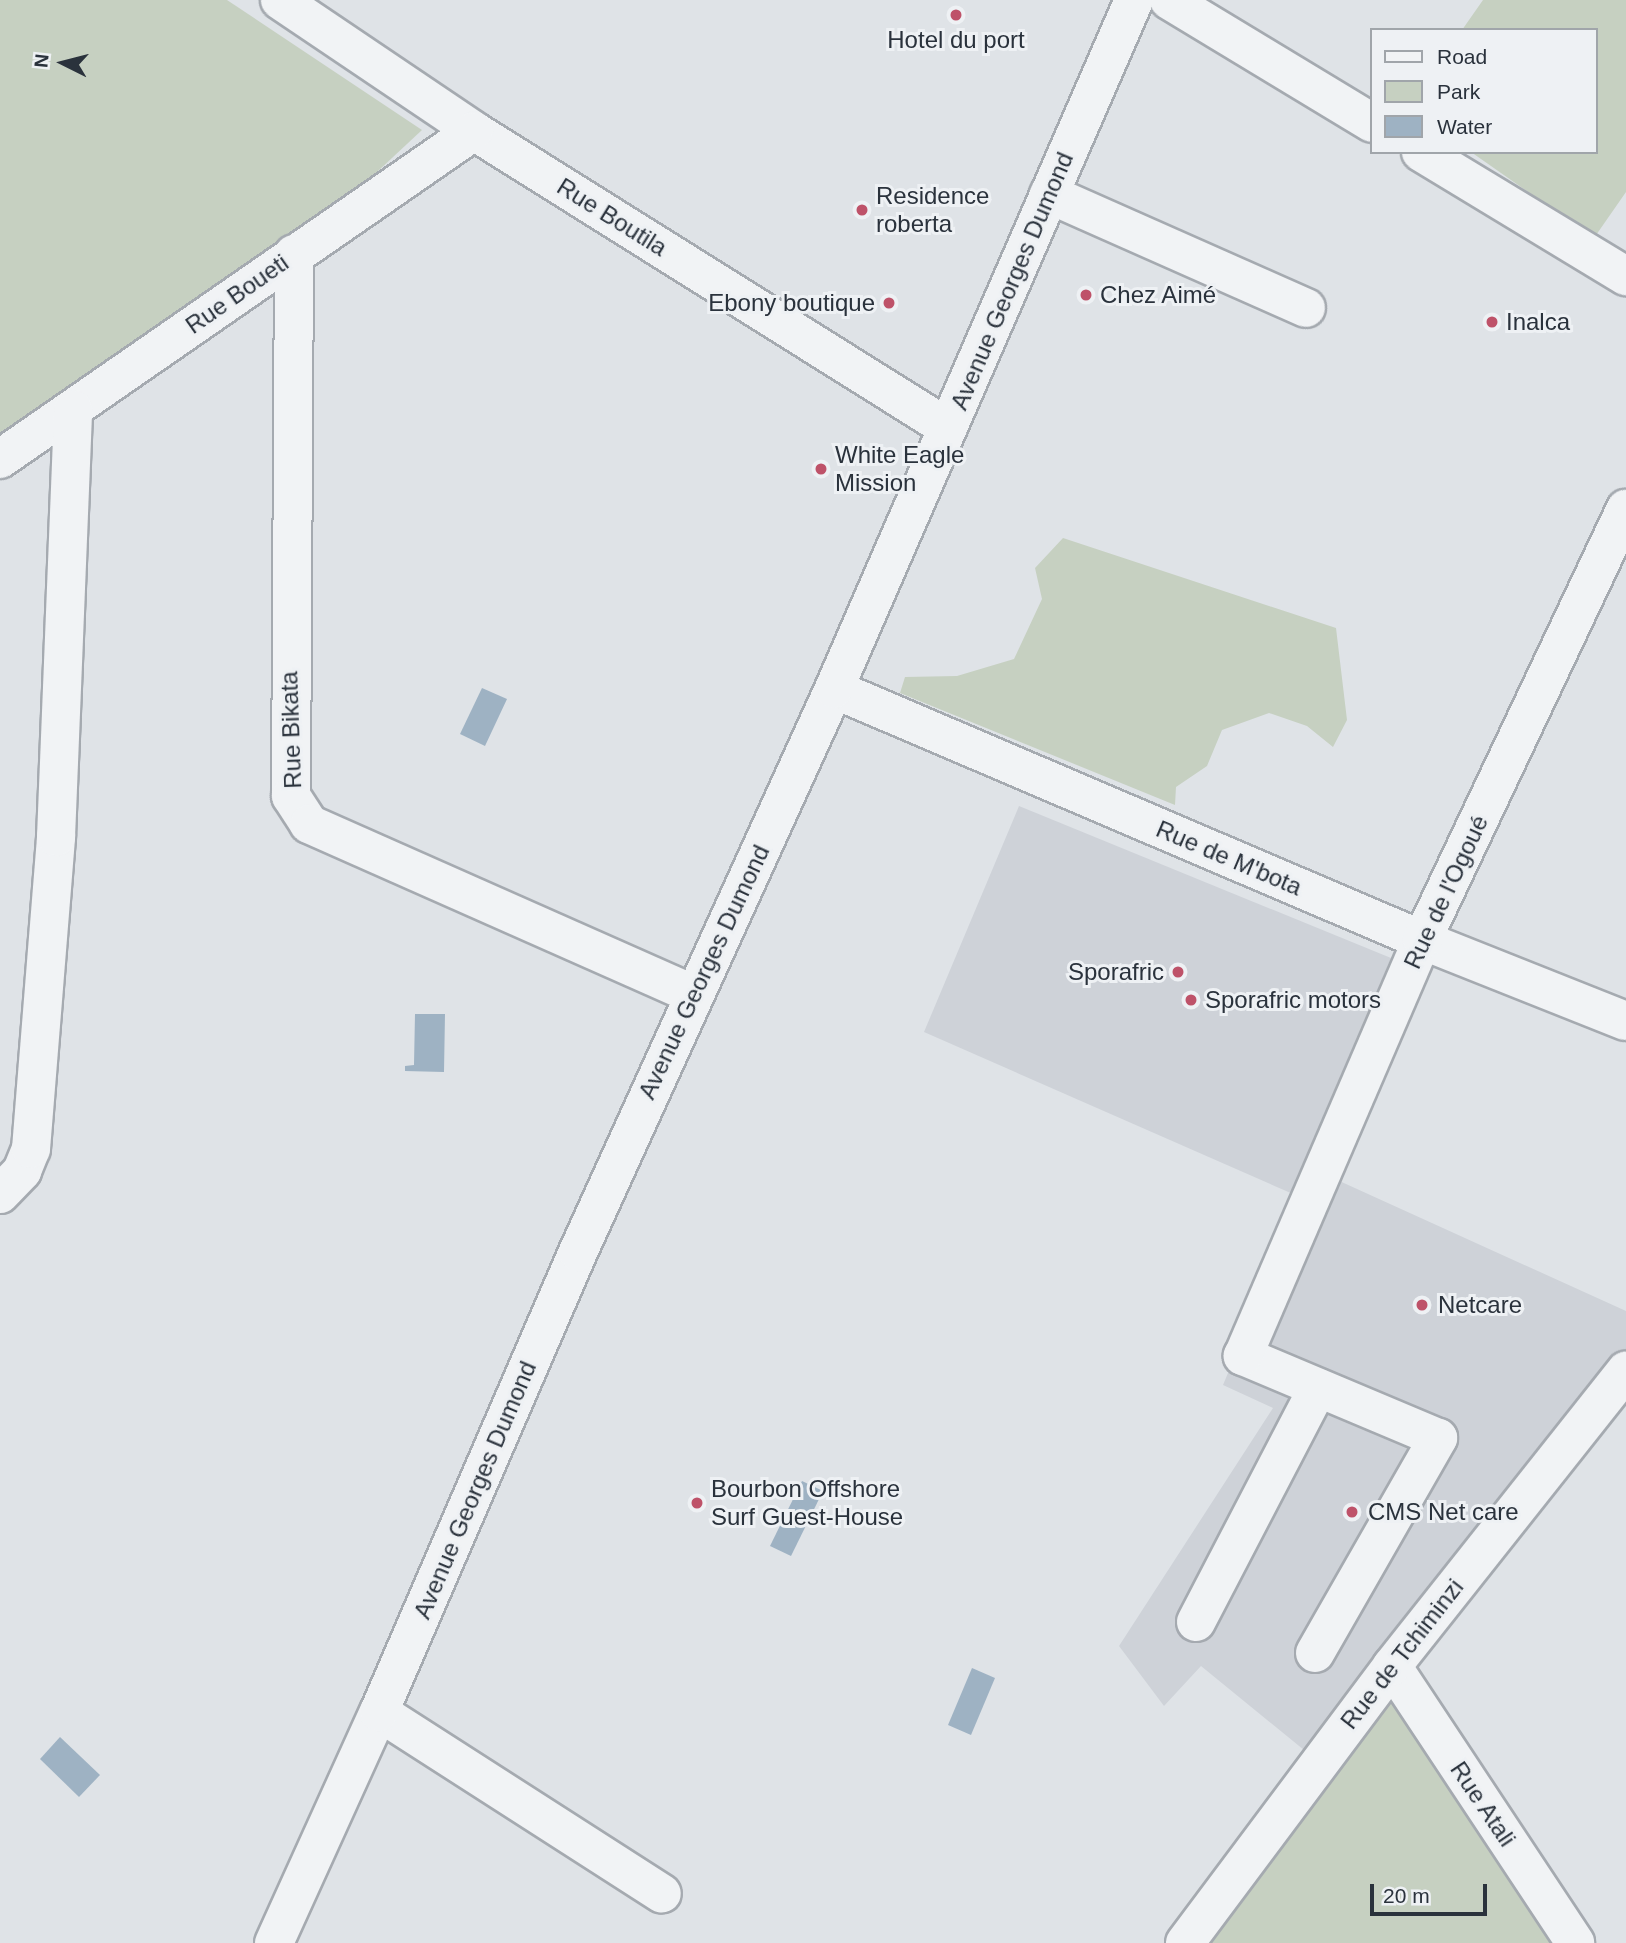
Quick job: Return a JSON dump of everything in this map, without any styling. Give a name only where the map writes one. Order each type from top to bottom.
[{"type":"street","name":"Rue Boutila","points":[[280,0],[474,131],[948,428]]},
{"type":"street","name":"Avenue Georges Dumond","points":[[274,1943],[379,1712],[693,994],[834,689],[1134,0]]},
{"type":"street","points":[[1169,0],[1370,122]]},
{"type":"street","name":"Rue Boueti","points":[[0,459],[474,131]]},
{"type":"street","points":[[1424,154],[1626,276]]},
{"type":"street","points":[[1049,194],[1306,308]]},
{"type":"street","name":"Rue Bikata","points":[[294,254],[291,796],[309,824],[693,994]]},
{"type":"street","points":[[0,1194],[22,1171],[31,1149],[56,837],[73,409]]},
{"type":"street","name":"Rue de l'Ogoué","points":[[1318,1388],[1243,1356],[1422,940],[1626,509]]},
{"type":"street","name":"Rue de M'bota","points":[[834,689],[1422,940],[1626,1021]]},
{"type":"street","name":"Rue de Tchiminzi","points":[[1185,1943],[1392,1666],[1626,1371]]},
{"type":"street","points":[[1196,1622],[1318,1388],[1438,1438],[1315,1653]]},
{"type":"street","name":"Rue Atali","points":[[1392,1666],[1575,1943]]},
{"type":"street","points":[[379,1712],[662,1894]]},
{"type":"shaded area","name":"Sporafric motors","points":[[1019,806],[1391,958],[1293,1194],[924,1032]]},
{"type":"shaded area","name":"CMS Net care","points":[[1313,1169],[1626,1311],[1626,1359],[1304,1750],[1201,1666],[1164,1706],[1119,1646],[1273,1408],[1223,1385]]},
{"type":"green space","points":[[0,0],[227,0],[422,130],[273,269],[0,444]]},
{"type":"green space","points":[[1483,0],[1626,0],[1626,192],[1594,238],[1474,154],[1598,154],[1598,28],[1463,28]]},
{"type":"green space","points":[[1063,538],[1336,628],[1347,720],[1333,747],[1307,726],[1269,713],[1222,730],[1207,766],[1176,787],[1175,805],[900,693],[905,677],[957,676],[1014,659],[1042,599],[1035,568]]},
{"type":"green space","points":[[1395,1695],[1551,1943],[1188,1943],[1269,1838]]},
{"type":"water","points":[[482,688],[507,699],[485,746],[460,734]]},
{"type":"water","points":[[415,1014],[445,1014],[444,1072],[405,1071],[405,1066],[414,1065]]},
{"type":"water","points":[[802,1481],[823,1491],[791,1556],[770,1546]]},
{"type":"water","points":[[972,1668],[995,1678],[971,1735],[948,1725]]},
{"type":"water","points":[[60,1737],[100,1775],[79,1797],[40,1759]]},
{"type":"place","name":"Hotel du port","points":[[956,15]]},
{"type":"place","name":"Residence roberta","points":[[862,210]]},
{"type":"place","name":"Chez Aimé","points":[[1086,295]]},
{"type":"place","name":"Ebony boutique","points":[[889,303]]},
{"type":"place","name":"Inalca","points":[[1492,322]]},
{"type":"place","name":"White Eagle Mission","points":[[821,469]]},
{"type":"place","name":"Sporafric","points":[[1178,972]]},
{"type":"place","name":"Sporafric motors","points":[[1191,1000]]},
{"type":"place","name":"Netcare","points":[[1422,1305]]},
{"type":"place","name":"Bourbon Offshore Surf Guest-House","points":[[697,1503]]},
{"type":"place","name":"CMS Net care","points":[[1352,1512]]}]
